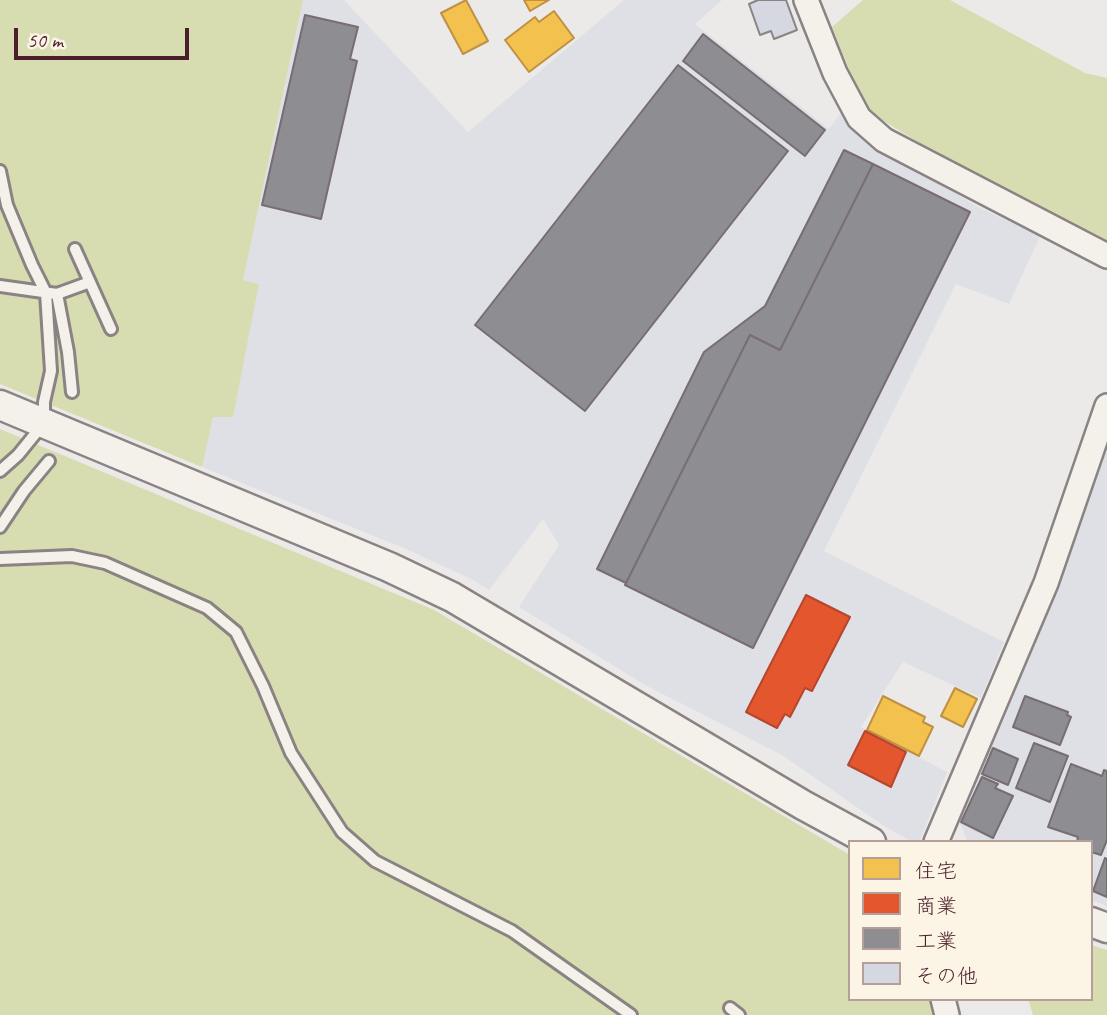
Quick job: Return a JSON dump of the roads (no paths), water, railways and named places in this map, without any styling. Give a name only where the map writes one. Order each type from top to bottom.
[{"type":"street","points":[[806,0],[835,73],[859,118],[884,140],[1107,256]]},
{"type":"street","points":[[0,405],[388,567],[452,597],[803,805],[867,840]]},
{"type":"street","points":[[937,840],[1046,583],[1105,416]]},
{"type":"lane","points":[[0,171],[7,205],[32,265],[52,294],[68,352],[72,392]]},
{"type":"lane","points":[[75,249],[111,328]]},
{"type":"lane","points":[[0,286],[52,294],[90,282]]},
{"type":"lane","points":[[0,471],[18,455],[44,423],[44,402],[51,371],[52,294]]},
{"type":"lane","points":[[0,527],[24,491],[49,461]]},
{"type":"lane","points":[[0,559],[72,556],[105,563],[207,608],[236,632],[291,752],[342,832],[375,861],[512,931],[631,1015]]}]
